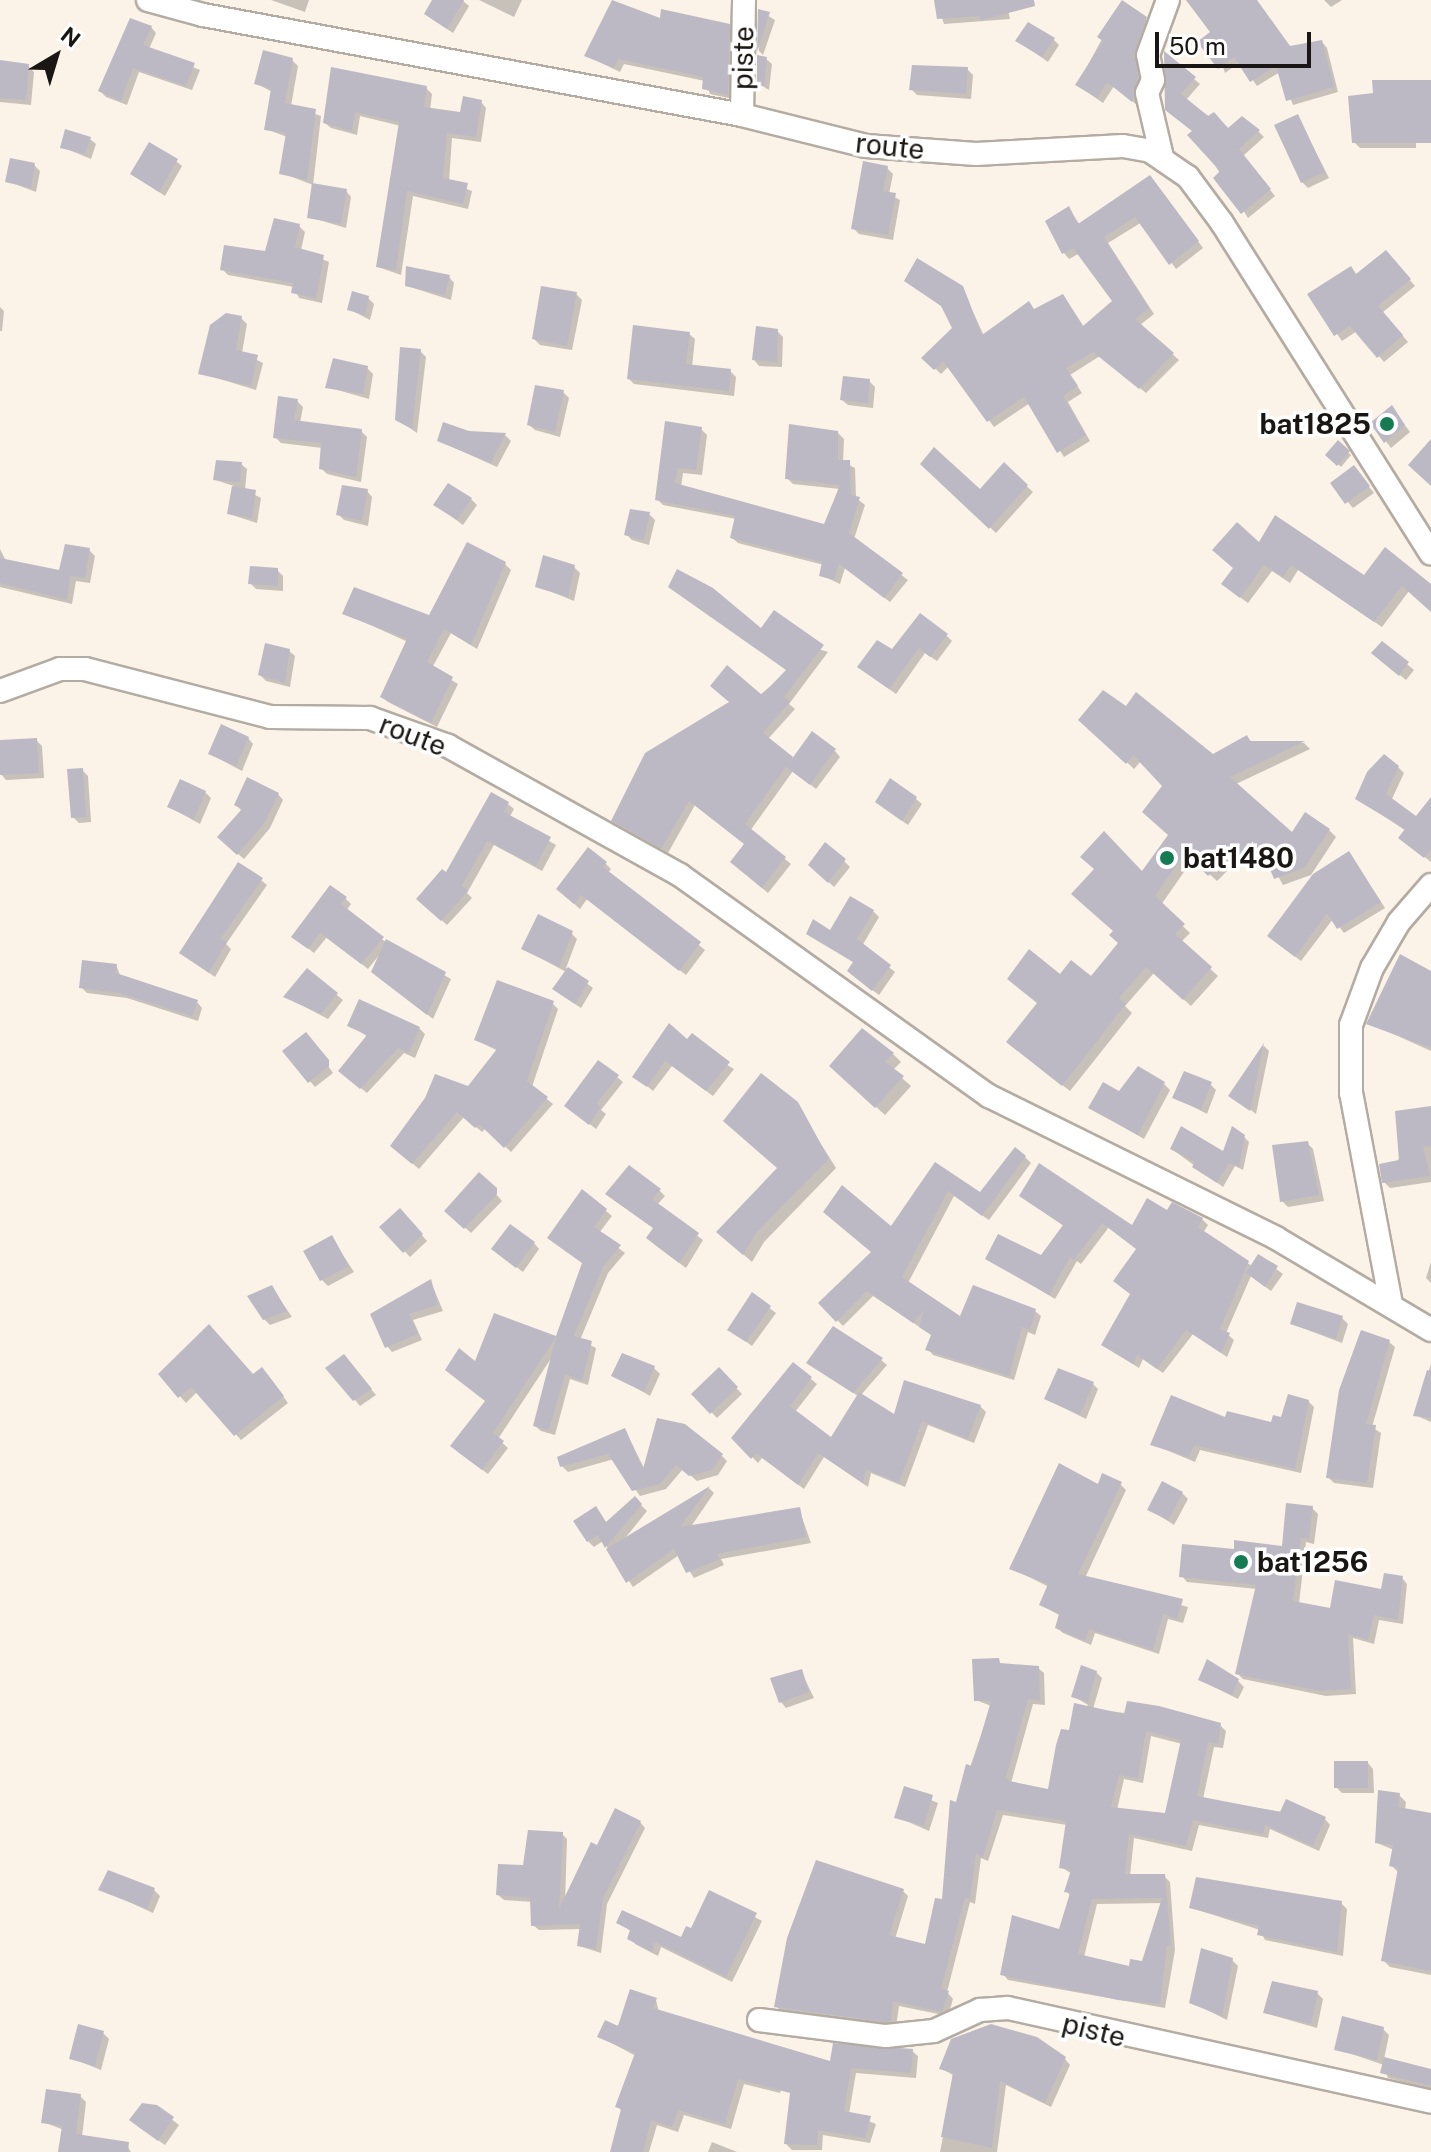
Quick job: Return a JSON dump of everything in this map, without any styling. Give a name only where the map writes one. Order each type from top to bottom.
[{"type":"street","name":"route","points":[[148,0],[218,18],[742,115],[866,146],[976,154],[1123,146],[1162,157],[1188,177],[1222,223],[1431,553]]},
{"type":"street","name":"piste","points":[[742,115],[744,0]]},
{"type":"street","points":[[1162,157],[1147,93],[1153,80],[1148,55],[1168,0]]},
{"type":"street","name":"route","points":[[0,691],[60,669],[85,669],[270,717],[370,718],[401,726],[680,875],[989,1096],[1276,1238],[1431,1330]]},
{"type":"street","points":[[1391,1304],[1351,1093],[1351,1025],[1372,968],[1399,922],[1431,885]]},
{"type":"street","name":"piste","points":[[759,2020],[886,2036],[934,2031],[980,2010],[1008,2008],[1431,2102]]},
{"type":"building","points":[[432,0],[464,0],[447,29],[424,14]]},
{"type":"building","points":[[612,0],[660,18],[661,9],[730,24],[728,95],[702,89],[703,77],[618,59],[614,68],[584,56]]},
{"type":"building","points":[[934,0],[1034,0],[1035,6],[981,20],[980,16],[937,19]]},
{"type":"building","points":[[1122,0],[1147,17],[1135,51],[1138,78],[1132,102],[1107,82],[1097,98],[1075,85],[1103,41],[1097,37]]},
{"type":"building","points":[[1186,0],[1257,0],[1290,46],[1322,40],[1334,87],[1286,101],[1276,66],[1250,82],[1234,57],[1218,69],[1197,42],[1210,32]]},
{"type":"building","points":[[758,9],[770,12],[757,52]]},
{"type":"building","points":[[130,18],[152,26],[143,45],[195,63],[186,86],[133,68],[121,101],[98,91]]},
{"type":"building","points":[[1028,22],[1055,38],[1042,57],[1015,41]]},
{"type":"building","points":[[263,50],[293,58],[285,103],[316,109],[307,180],[279,174],[286,133],[264,130],[271,89],[254,84]]},
{"type":"building","points":[[1164,51],[1196,77],[1181,94],[1208,116],[1214,112],[1228,128],[1242,116],[1260,130],[1239,149],[1271,189],[1241,214],[1213,178],[1220,171],[1187,135],[1192,131],[1165,110]]},
{"type":"building","points":[[757,55],[767,57],[764,86],[757,85]]},
{"type":"building","points":[[0,60],[29,64],[26,100],[0,98]]},
{"type":"building","points":[[912,65],[968,67],[966,94],[909,90]]},
{"type":"building","points":[[331,67],[427,86],[424,107],[460,112],[463,96],[482,100],[476,137],[447,133],[443,178],[468,183],[463,204],[407,191],[396,270],[376,267],[399,122],[355,112],[352,131],[323,123]]},
{"type":"building","points":[[1372,80],[1431,80],[1431,143],[1352,143],[1348,96],[1373,93]]},
{"type":"building","points":[[1298,114],[1325,172],[1301,183],[1274,125]]},
{"type":"building","points":[[65,129],[91,137],[85,154],[60,148]]},
{"type":"building","points":[[149,142],[178,159],[159,192],[130,174]]},
{"type":"building","points":[[10,158],[35,163],[31,188],[5,182]]},
{"type":"building","points":[[863,161],[888,166],[883,191],[896,193],[888,235],[851,229]]},
{"type":"building","points":[[1150,175],[1199,241],[1169,265],[1135,217],[1104,237],[1149,308],[1135,319],[1174,353],[1139,389],[1093,352],[1066,368],[1078,386],[1063,396],[1086,435],[1057,453],[1024,397],[987,422],[943,361],[934,370],[921,358],[952,328],[941,306],[904,281],[917,258],[963,286],[982,335],[1029,301],[1034,309],[1063,294],[1083,326],[1112,301],[1073,248],[1062,254],[1045,221],[1069,206],[1078,224]]},
{"type":"building","points":[[312,183],[347,189],[341,224],[307,218]]},
{"type":"building","points":[[274,218],[300,224],[295,247],[324,255],[316,298],[291,293],[293,283],[220,270],[224,245],[265,251]]},
{"type":"building","points":[[1386,250],[1411,279],[1378,306],[1403,335],[1377,358],[1350,326],[1334,336],[1307,294],[1351,266],[1356,274]]},
{"type":"building","points":[[406,266],[450,275],[445,295],[405,286]]},
{"type":"building","points":[[541,286],[577,292],[567,346],[532,339]]},
{"type":"building","points":[[352,291],[369,296],[365,315],[347,310]]},
{"type":"building","points":[[226,313],[242,316],[236,350],[258,355],[251,386],[198,374],[210,325]]},
{"type":"building","points":[[633,325],[690,332],[686,364],[731,369],[729,391],[627,379]]},
{"type":"building","points":[[756,326],[778,329],[777,362],[752,360]]},
{"type":"building","points":[[400,347],[421,349],[412,429],[395,420]]},
{"type":"building","points":[[333,358],[368,366],[363,394],[325,388]]},
{"type":"building","points":[[843,376],[870,379],[868,403],[840,400]]},
{"type":"building","points":[[535,385],[564,390],[555,432],[527,425]]},
{"type":"building","points":[[278,396],[298,399],[294,420],[362,429],[356,477],[319,469],[321,443],[273,438]]},
{"type":"building","name":"bat1825","points":[[1392,405],[1405,425],[1384,443],[1370,423]]},
{"type":"building","points":[[665,421],[702,427],[696,470],[678,468],[675,483],[824,524],[840,485],[785,479],[789,424],[838,431],[838,460],[850,460],[851,495],[860,497],[849,533],[903,573],[884,598],[839,564],[834,580],[819,576],[822,562],[730,538],[735,516],[655,500]]},
{"type":"building","points":[[443,422],[469,431],[506,433],[491,463],[437,441]]},
{"type":"building","points":[[1431,439],[1431,486],[1408,465]]},
{"type":"building","points":[[1338,440],[1350,451],[1337,466],[1325,455]]},
{"type":"building","points":[[934,447],[980,489],[1004,462],[1028,485],[989,529],[920,464]]},
{"type":"building","points":[[216,460],[242,462],[240,482],[213,480]]},
{"type":"building","points":[[1354,465],[1370,486],[1345,504],[1330,483]]},
{"type":"building","points":[[448,483],[472,498],[457,520],[433,505]]},
{"type":"building","points":[[342,485],[368,489],[362,521],[336,515]]},
{"type":"building","points":[[232,486],[256,490],[252,518],[227,514]]},
{"type":"building","points":[[630,509],[650,512],[644,540],[624,535]]},
{"type":"building","points":[[1275,515],[1364,575],[1385,547],[1431,584],[1431,612],[1402,586],[1374,622],[1291,565],[1283,577],[1264,565],[1240,598],[1221,584],[1233,568],[1212,550],[1237,522],[1259,542]]},
{"type":"building","points":[[467,542],[506,562],[471,645],[444,629],[427,662],[453,677],[431,723],[380,697],[407,639],[342,614],[354,587],[429,615]]},
{"type":"building","points":[[65,544],[90,548],[85,578],[70,576],[67,600],[0,583],[0,558],[59,570]]},
{"type":"building","points":[[543,555],[575,565],[568,597],[535,587]]},
{"type":"building","points":[[250,566],[278,568],[278,586],[248,584]]},
{"type":"building","points":[[677,569],[713,588],[761,628],[774,610],[824,645],[784,697],[790,702],[763,733],[793,757],[745,824],[786,857],[762,888],[730,862],[744,844],[689,801],[661,849],[611,821],[645,753],[729,702],[710,686],[727,665],[762,695],[786,670],[668,587]]},
{"type":"building","points":[[920,613],[948,634],[930,657],[919,648],[889,689],[857,667],[877,640],[892,649]]},
{"type":"building","points":[[1382,641],[1409,662],[1399,676],[1371,653]]},
{"type":"building","points":[[265,643],[290,649],[285,683],[258,675]]},
{"type":"building","points":[[1103,690],[1126,706],[1136,692],[1213,754],[1247,735],[1250,741],[1305,741],[1230,777],[1292,832],[1305,812],[1330,829],[1304,868],[1274,879],[1263,852],[1252,863],[1236,848],[1208,876],[1185,853],[1155,896],[1185,924],[1175,934],[1212,967],[1183,1000],[1146,967],[1119,998],[1126,1004],[1062,1086],[1006,1042],[1037,1003],[1007,979],[1029,949],[1060,974],[1071,960],[1091,976],[1118,943],[1109,935],[1113,931],[1071,894],[1094,869],[1080,857],[1104,831],[1142,871],[1168,835],[1142,812],[1162,786],[1133,755],[1126,764],[1078,720]]},
{"type":"building","points":[[221,724],[249,737],[236,766],[208,754]]},
{"type":"building","points":[[812,731],[836,749],[810,785],[786,767]]},
{"type":"building","points":[[37,738],[39,773],[0,775],[0,740]]},
{"type":"building","points":[[1384,754],[1399,766],[1386,794],[1416,816],[1431,797],[1431,849],[1424,858],[1398,838],[1405,829],[1355,799],[1367,772]]},
{"type":"building","points":[[83,768],[86,817],[71,818],[67,769]]},
{"type":"building","points":[[247,777],[279,793],[265,822],[237,855],[217,837],[242,809],[234,805]]},
{"type":"building","points":[[890,778],[917,797],[902,821],[875,802]]},
{"type":"building","points":[[180,779],[206,791],[194,819],[167,807]]},
{"type":"building","points":[[491,792],[509,802],[504,812],[551,837],[536,866],[487,841],[462,886],[468,891],[441,921],[416,899],[442,869],[446,872]]},
{"type":"building","points":[[825,842],[846,859],[828,883],[808,865]]},
{"type":"building","points":[[588,847],[607,862],[603,867],[701,942],[679,971],[581,895],[574,904],[556,889]]},
{"type":"building","points":[[1349,851],[1381,902],[1337,929],[1327,913],[1295,957],[1267,936],[1313,874]]},
{"type":"building","points":[[238,862],[263,878],[221,938],[227,942],[209,973],[179,953]]},
{"type":"building","points":[[330,885],[347,897],[341,904],[384,937],[361,964],[320,933],[308,949],[291,937]]},
{"type":"building","points":[[850,896],[874,910],[857,939],[891,965],[872,991],[847,971],[853,962],[806,934],[813,919],[830,930]]},
{"type":"building","points":[[538,914],[573,931],[559,967],[521,949]]},
{"type":"building","points":[[386,939],[446,972],[427,1015],[371,972]]},
{"type":"building","points":[[1400,954],[1431,971],[1431,1048],[1366,1024]]},
{"type":"building","points":[[82,960],[117,964],[116,973],[198,1000],[192,1016],[119,993],[79,988]]},
{"type":"building","points":[[568,967],[589,981],[575,1004],[552,989]]},
{"type":"building","points":[[307,968],[338,993],[321,1014],[283,997]]},
{"type":"building","points":[[497,980],[554,1001],[527,1081],[548,1097],[504,1148],[479,1124],[475,1128],[457,1112],[412,1164],[390,1146],[425,1098],[435,1074],[468,1086],[497,1049],[474,1040]]},
{"type":"building","points":[[359,999],[420,1027],[409,1053],[398,1048],[360,1089],[338,1071],[367,1035],[347,1026]]},
{"type":"building","points":[[669,1023],[687,1039],[692,1033],[730,1062],[706,1091],[665,1061],[647,1087],[632,1077]]},
{"type":"building","points":[[862,1028],[894,1053],[885,1062],[904,1076],[875,1108],[829,1066]]},
{"type":"building","points":[[306,1032],[329,1060],[329,1066],[308,1083],[282,1051]]},
{"type":"building","points":[[1264,1043],[1250,1111],[1228,1096]]},
{"type":"building","points":[[598,1060],[619,1075],[597,1103],[601,1107],[589,1125],[564,1106]]},
{"type":"building","points":[[1138,1066],[1165,1082],[1138,1135],[1088,1108],[1103,1082],[1119,1091]]},
{"type":"building","points":[[1184,1071],[1212,1082],[1201,1110],[1172,1098]]},
{"type":"building","points":[[761,1073],[798,1102],[829,1159],[756,1233],[743,1255],[716,1232],[777,1168],[723,1121]]},
{"type":"building","points":[[1431,1106],[1431,1146],[1423,1147],[1430,1176],[1382,1183],[1379,1164],[1399,1160],[1395,1111]]},
{"type":"building","points":[[1181,1126],[1223,1151],[1232,1126],[1245,1135],[1239,1167],[1229,1163],[1217,1183],[1192,1167],[1195,1162],[1170,1149]]},
{"type":"building","points":[[1308,1141],[1319,1195],[1280,1202],[1272,1145]]},
{"type":"building","points":[[1015,1147],[1026,1156],[982,1216],[948,1191],[902,1277],[960,1316],[973,1285],[1036,1309],[1030,1330],[1022,1327],[1009,1376],[925,1350],[931,1335],[919,1327],[924,1310],[913,1323],[867,1291],[836,1322],[818,1303],[871,1252],[823,1212],[842,1185],[891,1226],[935,1162],[980,1192]]},
{"type":"building","points":[[1039,1163],[1132,1225],[1147,1198],[1167,1210],[1172,1202],[1203,1218],[1198,1227],[1249,1261],[1220,1329],[1230,1333],[1221,1353],[1186,1330],[1157,1369],[1137,1355],[1133,1364],[1101,1345],[1130,1294],[1113,1281],[1136,1249],[1102,1223],[1074,1260],[1070,1257],[1049,1295],[985,1259],[998,1234],[1041,1255],[1063,1225],[1019,1196]]},
{"type":"building","points":[[629,1165],[661,1189],[652,1199],[699,1233],[679,1263],[646,1238],[653,1228],[605,1194]]},
{"type":"building","points":[[479,1172],[497,1188],[497,1194],[464,1229],[444,1211]]},
{"type":"building","points":[[582,1189],[607,1209],[594,1227],[621,1245],[603,1267],[574,1336],[592,1341],[582,1381],[565,1374],[549,1430],[533,1426],[556,1337],[493,1433],[504,1441],[482,1470],[450,1446],[485,1401],[445,1370],[459,1348],[475,1361],[494,1313],[556,1336],[582,1263],[547,1238]]},
{"type":"building","points":[[400,1208],[423,1234],[403,1253],[379,1227]]},
{"type":"building","points":[[510,1224],[535,1242],[516,1268],[491,1249]]},
{"type":"building","points":[[332,1235],[349,1266],[320,1281],[303,1251]]},
{"type":"building","points":[[1258,1254],[1278,1266],[1265,1287],[1246,1273]]},
{"type":"building","points":[[431,1279],[438,1305],[409,1314],[418,1334],[385,1348],[370,1314]]},
{"type":"building","points":[[272,1285],[287,1311],[263,1320],[247,1296]]},
{"type":"building","points":[[752,1292],[771,1306],[746,1342],[727,1330]]},
{"type":"building","points":[[1297,1302],[1343,1316],[1336,1339],[1290,1324]]},
{"type":"building","points":[[209,1324],[253,1374],[262,1367],[284,1396],[234,1436],[191,1387],[178,1398],[158,1374]]},
{"type":"building","points":[[833,1326],[883,1358],[853,1393],[806,1363]]},
{"type":"building","points":[[1361,1330],[1390,1340],[1366,1424],[1376,1425],[1367,1483],[1326,1478],[1339,1390]]},
{"type":"building","points":[[622,1353],[655,1366],[644,1392],[611,1376]]},
{"type":"building","points":[[344,1354],[372,1389],[353,1401],[325,1368]]},
{"type":"building","points":[[793,1362],[812,1377],[790,1406],[831,1437],[859,1392],[894,1414],[904,1380],[981,1405],[968,1439],[922,1421],[899,1483],[866,1469],[863,1483],[818,1453],[798,1485],[756,1453],[751,1459],[731,1438]]},
{"type":"building","points":[[719,1367],[738,1387],[710,1414],[691,1394]]},
{"type":"building","points":[[1058,1368],[1094,1382],[1080,1415],[1044,1399]]},
{"type":"building","points":[[1427,1370],[1431,1371],[1431,1418],[1413,1416]]},
{"type":"building","points":[[1288,1394],[1309,1400],[1295,1469],[1194,1445],[1189,1457],[1150,1445],[1171,1395],[1225,1417],[1227,1411],[1271,1422],[1273,1415],[1281,1417]]},
{"type":"building","points":[[657,1418],[685,1424],[723,1454],[712,1470],[689,1476],[676,1465],[660,1484],[632,1491],[608,1454],[560,1467],[557,1457],[625,1428],[643,1469]]},
{"type":"building","points":[[1059,1463],[1098,1484],[1102,1473],[1122,1482],[1078,1574],[1183,1599],[1177,1619],[1163,1614],[1153,1650],[1089,1629],[1085,1641],[1055,1628],[1059,1614],[1039,1605],[1048,1584],[1009,1569]]},
{"type":"building","points":[[1162,1481],[1183,1492],[1168,1520],[1147,1510]]},
{"type":"building","points":[[710,1486],[680,1527],[800,1507],[806,1537],[717,1554],[720,1559],[686,1573],[674,1549],[626,1583],[606,1549]]},
{"type":"building","points":[[635,1496],[642,1504],[605,1548],[598,1535],[587,1542],[573,1521],[596,1506],[606,1522]]},
{"type":"building","points":[[1286,1503],[1313,1506],[1309,1539],[1301,1538],[1293,1601],[1330,1608],[1335,1580],[1381,1589],[1384,1573],[1403,1576],[1398,1620],[1374,1615],[1368,1640],[1348,1634],[1351,1689],[1320,1691],[1235,1674],[1256,1585],[1179,1577],[1182,1544],[1234,1549],[1234,1540],[1282,1546]]},
{"type":"building","points":[[999,1658],[1000,1663],[1039,1666],[1040,1700],[1028,1699],[1006,1777],[1009,1781],[1048,1789],[1056,1745],[1061,1729],[1069,1730],[1074,1703],[1124,1714],[1127,1701],[1159,1706],[1221,1723],[1218,1744],[1208,1742],[1197,1796],[1280,1812],[1286,1799],[1326,1817],[1313,1846],[1265,1825],[1263,1834],[1193,1820],[1186,1846],[1129,1834],[1125,1874],[1165,1874],[1171,1946],[1167,1945],[1160,2004],[1118,2000],[1000,1975],[1012,1915],[1059,1929],[1070,1893],[1064,1892],[1071,1870],[1059,1868],[1066,1821],[997,1810],[983,1857],[976,1854],[970,1899],[965,1898],[941,1989],[949,1991],[942,2012],[893,2001],[891,2021],[886,2022],[774,2007],[787,1938],[816,1860],[904,1889],[889,1935],[925,1944],[935,1898],[942,1899],[950,1800],[956,1802],[966,1764],[972,1766],[991,1701],[974,1701],[972,1659]],"holes":[[[1146,1731],[1181,1740],[1165,1813],[1111,1807],[1119,1775],[1138,1778]],[[1162,1898],[1142,1961],[1130,1959],[1129,1966],[1078,1954],[1092,1899]]]},
{"type":"building","points":[[1207,1659],[1239,1679],[1232,1695],[1198,1680]]},
{"type":"building","points":[[1081,1665],[1097,1671],[1088,1702],[1071,1697]]},
{"type":"building","points":[[802,1669],[809,1692],[779,1703],[770,1678]]},
{"type":"building","points":[[1334,1761],[1368,1761],[1368,1788],[1334,1788]]},
{"type":"building","points":[[904,1786],[933,1795],[924,1826],[894,1818]]},
{"type":"building","points":[[1378,1790],[1400,1793],[1398,1807],[1431,1813],[1431,1971],[1381,1961],[1398,1868],[1389,1866],[1393,1845],[1375,1843]]},
{"type":"building","points":[[615,1808],[641,1821],[603,1898],[596,1949],[577,1946],[580,1924],[531,1926],[530,1898],[496,1895],[498,1864],[523,1865],[528,1830],[563,1832],[559,1909],[591,1842],[597,1845]]},
{"type":"building","points":[[108,1870],[155,1888],[147,1909],[98,1890]]},
{"type":"building","points":[[1196,1877],[1342,1901],[1337,1952],[1257,1935],[1259,1926],[1189,1908]]},
{"type":"building","points":[[709,1890],[757,1913],[726,1977],[655,1942],[652,1952],[627,1939],[630,1930],[616,1923],[622,1910],[681,1937],[686,1926],[691,1928]]},
{"type":"building","points":[[1201,1948],[1233,1958],[1222,2016],[1189,2003]]},
{"type":"building","points":[[1272,1981],[1318,1991],[1311,2024],[1263,2013]]},
{"type":"building","points":[[630,1989],[657,1998],[653,2008],[830,2061],[833,2043],[913,2049],[911,2073],[851,2068],[844,2111],[871,2116],[865,2138],[818,2130],[817,2145],[784,2144],[790,2093],[738,2079],[725,2124],[678,2110],[672,2127],[651,2120],[643,2152],[610,2152],[621,2109],[615,2107],[635,2053],[597,2037],[605,2020],[618,2026]]},
{"type":"building","points":[[1342,2016],[1384,2027],[1377,2060],[1334,2050]]},
{"type":"building","points":[[78,2024],[104,2031],[95,2066],[69,2059]]},
{"type":"building","points":[[991,2024],[1037,2037],[1066,2057],[1045,2103],[1000,2081],[992,2148],[941,2137],[953,2073],[939,2069],[951,2039]]},
{"type":"building","points":[[1384,2057],[1431,2069],[1431,2086],[1380,2073]]},
{"type":"building","points":[[46,2089],[81,2094],[76,2134],[129,2142],[128,2152],[58,2152],[62,2126],[41,2123]]},
{"type":"building","points":[[142,2103],[157,2105],[174,2117],[158,2141],[129,2120]]},
{"type":"place","name":"bat1825","points":[[1387,424]]},
{"type":"place","name":"bat1480","points":[[1167,858]]},
{"type":"place","name":"bat1256","points":[[1241,1562]]}]
